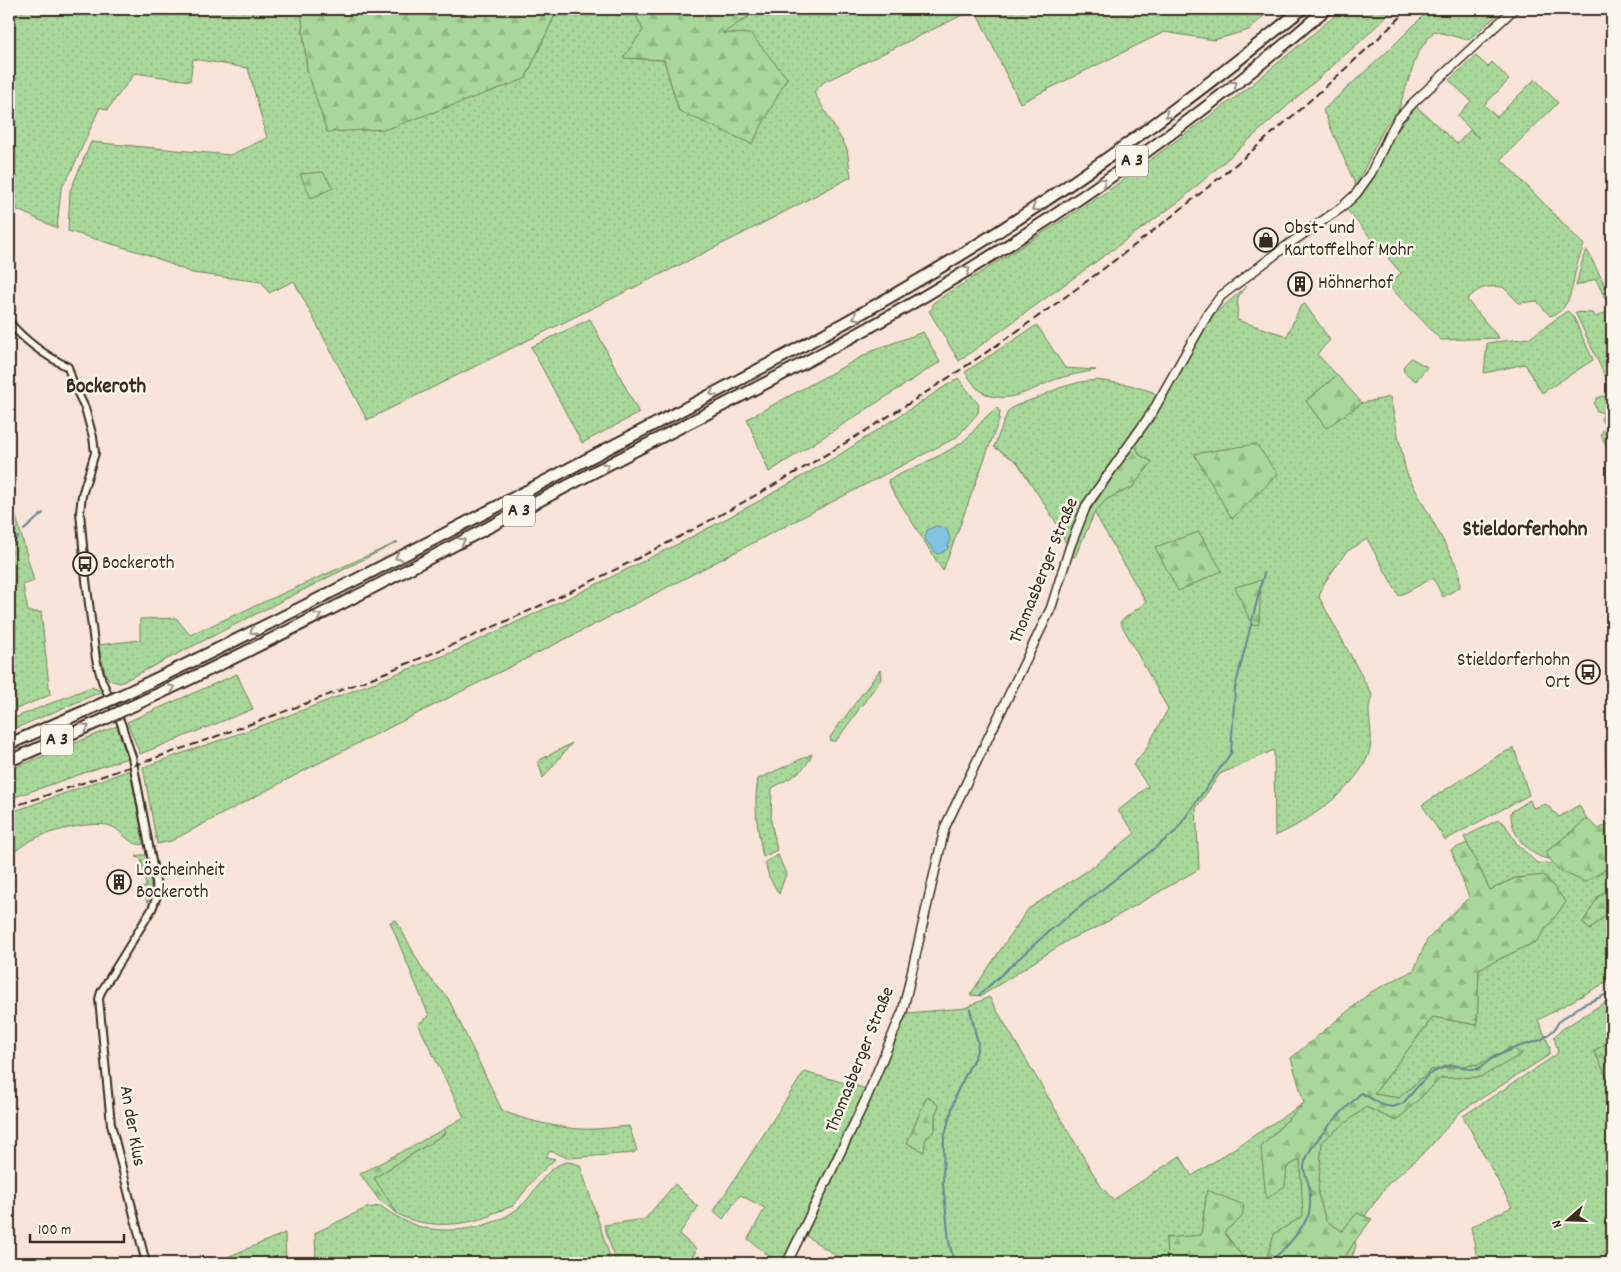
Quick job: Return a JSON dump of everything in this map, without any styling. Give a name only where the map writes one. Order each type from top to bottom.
[{"type":"highway","name":"A 3","points":[[9,744],[122,695],[242,637],[522,494],[793,351],[898,292],[988,238],[1107,159],[1174,110],[1302,9]]},
{"type":"highway","name":"A 3","points":[[9,761],[128,708],[332,609],[791,370],[906,306],[1028,231],[1116,172],[1256,68],[1326,9]]},
{"type":"main road","name":"Thomasberger Straße","points":[[787,1263],[866,1099],[904,1010],[945,827],[1050,608],[1075,532],[1086,506],[1153,411],[1209,312],[1221,296],[1289,244],[1341,208],[1356,194],[1371,173],[1398,118],[1514,9]]},
{"type":"street","name":"An der Klus","points":[[9,322],[23,337],[59,363],[68,367],[85,408],[94,437],[95,453],[82,495],[80,512],[96,659],[102,681],[121,723],[132,757],[157,896],[152,909],[101,992],[99,999],[112,1124],[146,1263]]},
{"type":"green space","points":[[9,9],[301,9],[307,70],[525,79],[556,13],[565,9],[633,9],[643,30],[624,58],[664,60],[679,111],[722,33],[760,9],[975,9],[824,82],[814,92],[847,149],[851,177],[740,235],[367,420],[294,281],[269,293],[262,282],[192,273],[146,254],[68,231],[70,191],[91,142],[230,155],[267,138],[248,68],[193,59],[190,81],[135,73],[107,110],[100,107],[71,172],[61,189],[57,228],[9,206],[9,73],[14,52],[9,51]]},
{"type":"green space","points":[[301,9],[565,9],[556,13],[525,79],[387,129],[327,132],[307,70]]},
{"type":"green space","points":[[633,9],[760,9],[723,33],[751,34],[787,78],[752,144],[679,111],[664,60],[623,58],[643,30]]},
{"type":"green space","points":[[975,9],[1271,9],[1249,30],[1214,40],[1164,32],[1020,103]]},
{"type":"green space","points":[[1343,9],[1394,9],[1363,39],[1181,200],[959,361],[929,311],[933,308],[933,303],[1105,193],[1244,91]]},
{"type":"green space","points":[[1430,9],[1504,9],[1468,40],[1434,31],[1418,52],[1398,111],[1385,126],[1356,186],[1323,110],[1391,48]]},
{"type":"green space","points":[[1476,56],[1488,67],[1492,62],[1509,80],[1484,105],[1497,117],[1535,79],[1558,103],[1501,159],[1584,245],[1577,265],[1572,290],[1566,303],[1557,313],[1550,316],[1537,301],[1519,303],[1503,287],[1487,287],[1475,292],[1467,300],[1499,338],[1441,340],[1388,285],[1401,273],[1347,210],[1374,177],[1392,138],[1416,106],[1457,144],[1470,130],[1479,138],[1457,116],[1471,101],[1449,80]]},
{"type":"green space","points":[[323,172],[333,188],[311,198],[300,174]]},
{"type":"green space","points":[[1587,250],[1612,299],[1612,391],[1575,312],[1592,313],[1596,317],[1607,312],[1608,305],[1596,279],[1576,286]]},
{"type":"green space","points":[[1247,286],[1238,297],[1237,320],[1287,336],[1300,307],[1305,304],[1330,340],[1317,354],[1337,375],[1306,401],[1326,427],[1362,403],[1390,397],[1406,472],[1459,570],[1460,587],[1443,597],[1433,578],[1399,596],[1367,539],[1346,552],[1323,585],[1319,597],[1372,695],[1369,710],[1371,744],[1365,762],[1357,776],[1332,801],[1317,812],[1275,836],[1274,750],[1220,774],[1196,808],[1199,869],[1096,928],[1070,939],[981,996],[970,995],[1028,909],[1090,869],[1135,833],[1118,811],[1148,786],[1133,765],[1146,749],[1168,709],[1120,622],[1146,602],[1094,512],[1107,499],[1133,487],[1151,461],[1140,455],[1135,445],[1212,316]]},
{"type":"green space","points":[[1567,311],[1573,316],[1593,360],[1542,393],[1525,364],[1484,373],[1487,343],[1530,338]]},
{"type":"green space","points":[[590,319],[639,413],[582,443],[531,347]]},
{"type":"green space","points":[[1037,325],[1065,368],[1096,370],[1059,378],[1016,396],[996,397],[986,394],[977,388],[965,372]]},
{"type":"green space","points":[[923,332],[940,362],[769,472],[747,419],[874,350]]},
{"type":"green space","points":[[1411,358],[1427,367],[1416,381],[1404,372],[1403,367]]},
{"type":"green space","points":[[1337,375],[1362,403],[1326,428],[1306,401]]},
{"type":"green space","points":[[958,378],[979,405],[978,413],[957,437],[641,601],[313,766],[171,841],[157,844],[143,767],[269,723],[453,652],[585,590],[761,500],[839,455]]},
{"type":"green space","points":[[1097,380],[1130,385],[1153,392],[1157,398],[1078,513],[1066,543],[1054,519],[1017,462],[994,447],[1008,411],[1015,406],[1059,388],[1080,382]]},
{"type":"green space","points":[[1607,397],[1611,403],[1607,411],[1612,414],[1612,457],[1601,435],[1603,430],[1609,425],[1603,423],[1601,419],[1604,413],[1597,411],[1594,404],[1597,398]]},
{"type":"green space","points":[[997,408],[1000,412],[999,420],[943,571],[892,490],[888,480],[961,443]]},
{"type":"green space","points":[[1256,444],[1278,474],[1232,519],[1194,454]]},
{"type":"green space","points":[[1135,445],[1140,455],[1152,462],[1133,487],[1107,499],[1095,512],[1075,557],[1070,556],[1084,519]]},
{"type":"green space","points":[[9,491],[34,581],[23,585],[28,612],[41,612],[50,695],[9,712]]},
{"type":"green space","points":[[1199,532],[1222,571],[1178,591],[1155,547]]},
{"type":"green space","points":[[398,542],[120,683],[109,680],[105,673],[98,645],[140,640],[140,619],[176,618],[190,635]]},
{"type":"green space","points":[[1261,580],[1259,624],[1252,625],[1235,587]]},
{"type":"green space","points":[[880,670],[881,679],[836,741],[831,741],[830,737]]},
{"type":"green space","points":[[237,674],[253,709],[140,754],[127,722]]},
{"type":"green space","points":[[91,687],[103,691],[9,731],[9,720]]},
{"type":"green space","points":[[117,726],[127,758],[9,799],[9,770]]},
{"type":"green space","points":[[1612,728],[1612,782],[1606,783],[1605,745]]},
{"type":"green space","points":[[572,743],[543,778],[538,761]]},
{"type":"green space","points":[[1514,748],[1529,795],[1445,840],[1422,805],[1499,755]]},
{"type":"green space","points":[[812,754],[801,770],[772,788],[771,821],[777,850],[763,857],[756,809],[758,779]]},
{"type":"green space","points":[[130,770],[144,844],[131,842],[113,827],[96,824],[41,836],[27,842],[9,856],[9,813]]},
{"type":"green space","points":[[1530,800],[1533,808],[1546,804],[1559,817],[1579,805],[1587,819],[1546,852],[1550,859],[1535,854],[1528,849],[1513,827],[1511,812]]},
{"type":"green space","points":[[1587,819],[1599,829],[1612,821],[1612,857],[1605,870],[1585,882],[1558,870],[1545,853]]},
{"type":"green space","points":[[1498,820],[1504,823],[1517,844],[1537,863],[1554,864],[1558,870],[1605,870],[1612,857],[1612,888],[1598,897],[1587,926],[1590,930],[1612,909],[1612,979],[1538,1020],[1550,1047],[1549,1055],[1460,1112],[1428,1149],[1388,1184],[1365,1216],[1357,1213],[1342,1231],[1326,1221],[1318,1194],[1321,1141],[1366,1107],[1396,1121],[1441,1078],[1481,1077],[1511,1047],[1480,1064],[1431,1070],[1399,1098],[1374,1094],[1433,1017],[1477,1025],[1479,969],[1537,941],[1515,878],[1490,890],[1464,837]]},
{"type":"green space","points":[[1467,843],[1490,890],[1515,878],[1544,875],[1566,902],[1537,941],[1479,969],[1477,1025],[1433,1017],[1374,1094],[1399,1098],[1431,1070],[1480,1064],[1511,1047],[1522,1054],[1481,1077],[1441,1078],[1396,1121],[1366,1107],[1322,1141],[1318,1194],[1326,1221],[1342,1231],[1357,1213],[1372,1219],[1341,1263],[1167,1263],[1166,1238],[1201,1235],[1207,1190],[1244,1205],[1242,1217],[1224,1232],[1244,1259],[1267,1258],[1274,1234],[1303,1216],[1300,1159],[1287,1167],[1285,1186],[1266,1199],[1261,1147],[1304,1103],[1291,1058],[1371,992],[1414,970],[1427,940],[1469,897],[1451,850]]},
{"type":"green space","points":[[147,855],[151,878],[149,901],[147,902],[142,887],[145,888],[146,885],[141,859],[136,857]]},
{"type":"green space","points":[[778,855],[786,874],[779,894],[769,877],[765,862]]},
{"type":"green space","points":[[1612,888],[1612,909],[1589,930],[1583,922],[1598,897]]},
{"type":"green space","points":[[396,920],[423,970],[448,998],[502,1110],[530,1120],[574,1129],[629,1126],[637,1150],[634,1153],[569,1158],[550,1151],[546,1157],[555,1159],[535,1178],[513,1206],[480,1219],[456,1224],[431,1224],[408,1219],[398,1214],[374,1178],[446,1133],[444,1129],[464,1117],[418,1024],[429,1016],[390,922]]},
{"type":"green space","points":[[989,997],[1100,1185],[1113,1200],[1180,1156],[1192,1176],[1304,1103],[1261,1147],[1287,1167],[1300,1159],[1304,1216],[1274,1234],[1267,1258],[1244,1259],[1223,1232],[1242,1217],[1207,1190],[1201,1236],[1166,1238],[1167,1263],[847,1263],[805,1235],[873,1094],[907,1013],[965,1008]],"holes":[[[927,1096],[939,1106],[935,1115],[935,1130],[926,1138]]]},
{"type":"green space","points":[[1612,1000],[1612,1040],[1594,1051],[1612,1087],[1612,1263],[1478,1263],[1471,1227],[1512,1207],[1463,1116],[1556,1055],[1558,1052],[1554,1037],[1561,1030],[1607,1001]]},
{"type":"green space","points":[[1612,1040],[1612,1087],[1594,1051]]},
{"type":"green space","points":[[804,1072],[868,1089],[784,1262],[778,1263],[748,1239],[765,1208],[740,1195],[723,1219],[714,1211]]},
{"type":"green space","points":[[927,1096],[939,1106],[935,1115],[935,1130],[926,1138],[924,1152],[907,1143]]},
{"type":"green space","points":[[444,1129],[446,1133],[374,1178],[397,1213],[379,1200],[360,1174]]},
{"type":"green space","points":[[567,1162],[580,1165],[612,1263],[316,1263],[315,1233],[366,1208],[381,1206],[402,1219],[425,1228],[450,1230],[476,1227],[500,1219],[521,1206],[547,1174],[559,1165]]},
{"type":"green space","points":[[675,1184],[698,1207],[679,1234],[696,1249],[691,1263],[616,1263],[604,1225],[645,1219]]},
{"type":"green space","points":[[285,1233],[286,1263],[213,1263]]},
{"type":"green space","points":[[1355,1241],[1356,1246],[1350,1263],[1341,1263]]},
{"type":"water","points":[[936,526],[946,528],[950,540],[946,550],[937,554],[925,539],[927,530]]},
{"type":"waterway","points":[[24,530],[43,513]]},
{"type":"waterway","points":[[9,547],[18,537]]},
{"type":"waterway","points":[[979,995],[1048,932],[1175,832],[1231,753],[1235,688],[1264,573]]},
{"type":"waterway","points":[[1205,1263],[1221,1258],[1264,1263],[1271,1260],[1287,1246],[1297,1234],[1309,1213],[1309,1189],[1304,1168],[1306,1159],[1327,1128],[1361,1093],[1383,1105],[1393,1107],[1403,1103],[1428,1075],[1446,1066],[1454,1065],[1478,1069],[1493,1058],[1514,1048],[1541,1040],[1554,1030],[1559,1021],[1582,1005],[1612,992]]},
{"type":"waterway","points":[[954,1263],[949,1241],[943,1184],[944,1138],[956,1094],[976,1054],[978,1044],[970,1009]]},
{"type":"railway","points":[[9,808],[284,712],[447,647],[579,587],[708,521],[835,449],[957,372],[1076,289],[1191,201],[1302,107],[1409,9]]},
{"type":"place","name":"Obst- und Kartoffelhof Mohr","points":[[1266,240]]},
{"type":"place","name":"Höhnerhof","points":[[1300,284]]},
{"type":"place","name":"Bockeroth","points":[[85,564]]},
{"type":"place","name":"Stieldorferhohn Ort","points":[[1588,672]]},
{"type":"place","name":"Löscheinheit Bockeroth","points":[[119,882]]},
{"type":"district","name":"Bockeroth","points":[[106,388]]},
{"type":"district","name":"Stieldorferhohn","points":[[1525,531]]}]
